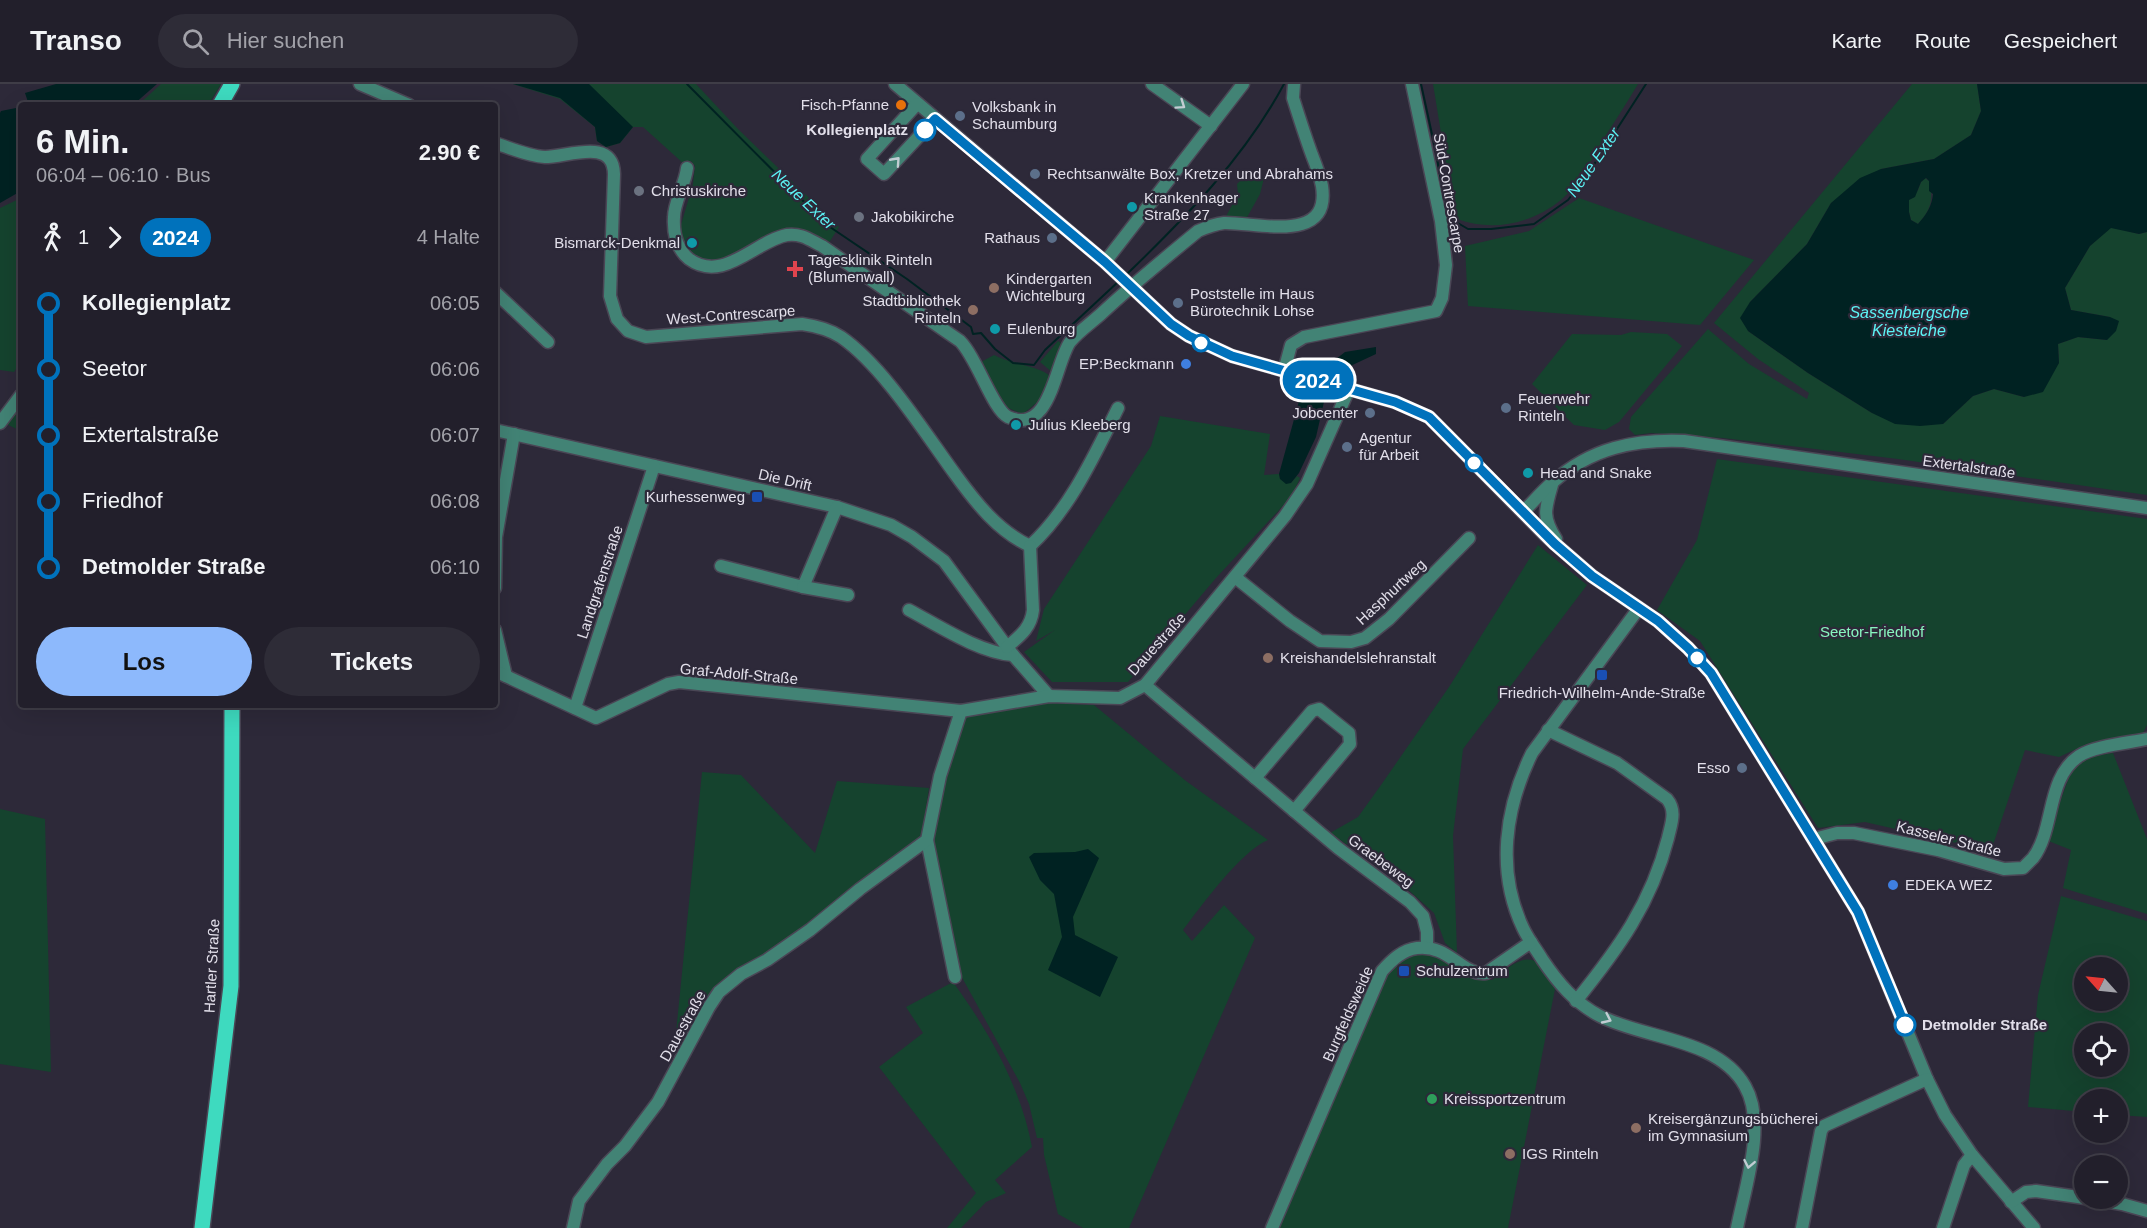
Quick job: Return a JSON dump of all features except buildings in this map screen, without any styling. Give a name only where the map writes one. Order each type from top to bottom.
[{"type":"main road","points":[[222,102],[232,84]]},
{"type":"main road","name":"Hartler Straße","points":[[202,1228],[231,986],[232,708]]},
{"type":"street","points":[[360,84],[402,102]]},
{"type":"street","points":[[895,84],[1105,262],[1171,324],[1195,339],[1232,356],[1395,402],[1429,417],[1566,553],[1592,576],[1658,621],[1688,648],[1711,673],[1858,912],[1927,1079],[1945,1114],[1972,1155],[2034,1228]]},
{"type":"street","points":[[1152,84],[1211,126]]},
{"type":"street","points":[[1105,262],[1243,84]]},
{"type":"street","points":[[687,168],[685,183],[674,215],[675,234],[682,253],[694,262],[707,267],[719,266],[740,259],[775,238],[801,235],[822,246],[960,341],[973,357],[1002,413],[1022,420],[1032,417],[1041,409],[1050,394],[1070,343],[1125,281],[1198,231],[1209,226],[1225,223],[1293,226],[1309,222],[1314,218],[1322,202],[1322,183],[1293,98],[1294,84]]},
{"type":"street","name":"Süd-Contrescarpe","points":[[1284,371],[1291,345],[1304,337],[1437,311],[1442,298],[1446,265],[1441,221],[1412,84]]},
{"type":"street","points":[[917,104],[867,159],[884,174],[935,119]]},
{"type":"street","name":"West-Contrescarpe","points":[[498,144],[545,157],[598,151],[607,156],[613,164],[610,296],[617,319],[628,331],[646,337],[802,324],[819,327],[840,337],[866,360],[893,390],[979,506],[1015,539],[1030,546]]},
{"type":"street","points":[[498,295],[548,342]]},
{"type":"street","name":"Dauestraße","points":[[961,711],[1049,696],[1120,698],[1145,685],[1285,516],[1307,484],[1345,387]]},
{"type":"street","points":[[0,423],[18,399]]},
{"type":"street","points":[[909,610],[970,643],[996,654],[1010,651],[1032,620],[1030,546],[1047,530],[1070,497],[1091,462],[1118,408]]},
{"type":"street","name":"Die Drift","points":[[498,430],[837,507],[891,525],[912,537],[944,561],[1010,651],[1049,696]]},
{"type":"street","points":[[498,526],[514,434]]},
{"type":"street","name":"Extertalstraße","points":[[1523,512],[1554,481],[1590,457],[1626,444],[1655,440],[1684,441],[2147,508]]},
{"type":"street","name":"Landgrafenstraße","points":[[575,708],[654,466]]},
{"type":"street","points":[[1554,481],[1545,514],[1548,525],[1566,553]]},
{"type":"street","points":[[803,587],[837,507]]},
{"type":"street","name":"Hasphurtweg","points":[[1234,577],[1290,621],[1320,641],[1351,642],[1365,638],[1389,619],[1469,538]]},
{"type":"street","points":[[722,566],[803,587],[848,595]]},
{"type":"street","points":[[1639,608],[1548,730],[1532,753],[1519,780],[1507,833],[1506,856],[1509,885],[1523,929],[1561,985],[1576,1001],[1599,1016],[1625,1027],[1691,1046],[1713,1055],[1731,1068],[1745,1086],[1752,1105],[1755,1126],[1737,1228]]},
{"type":"street","points":[[498,656],[500,674]]},
{"type":"street","name":"Graf-Adolf-Straße","points":[[500,674],[596,718],[668,684],[679,682],[961,711]]},
{"type":"street","name":"Graebeweg","points":[[1145,685],[1338,848],[1410,902],[1423,916],[1428,932],[1427,947]]},
{"type":"street","points":[[1255,778],[1311,711],[1319,709],[1340,725],[1349,734],[1350,744],[1294,811]]},
{"type":"street","points":[[956,977],[927,840],[940,777],[961,711]]},
{"type":"street","points":[[1548,730],[1617,763],[1667,799],[1673,813],[1663,857],[1636,919],[1617,950],[1576,1001]]},
{"type":"street","name":"Kasseler Straße","points":[[1814,839],[1837,833],[1854,833],[1938,850],[2004,869],[2023,868],[2034,857],[2061,777],[2068,766],[2079,756],[2094,750],[2147,739]]},
{"type":"street","name":"Dauestraße","points":[[573,1228],[579,1201],[607,1164],[625,1146],[658,1101],[708,1007],[719,992],[741,974],[767,960],[810,930],[860,889],[927,840]]},
{"type":"street","points":[[1427,947],[1435,948],[1478,974],[1486,973],[1531,942]]},
{"type":"street","name":"Burgfeldsweide","points":[[1272,1228],[1382,971],[1399,954],[1427,947]]},
{"type":"street","points":[[1802,1228],[1821,1131],[1824,1126],[1927,1079]]},
{"type":"street","points":[[1943,1228],[1964,1165],[1972,1155]]},
{"type":"street","points":[[2011,1202],[2026,1192],[2036,1191],[2074,1196]]},
{"type":"street","points":[[2128,1206],[2147,1211]]},
{"type":"green space","points":[[161,84],[221,84],[210,102],[141,102]]},
{"type":"green space","points":[[513,84],[696,84],[738,129],[839,227],[825,249],[801,235],[720,264],[692,261],[678,235],[693,184],[695,166],[691,161],[684,164],[643,127],[633,127],[620,143],[606,147],[597,141],[595,127],[560,99]]},
{"type":"green space","points":[[1433,84],[1638,84],[1575,186],[1561,200],[1524,220],[1484,225],[1457,219]]},
{"type":"green space","points":[[1912,84],[1977,84],[1981,111],[1971,135],[1934,159],[1881,169],[1831,203],[1807,244],[1750,302],[1748,331],[1808,373],[1872,413],[1943,424],[1973,396],[1994,389],[2024,397],[2059,363],[2058,344],[2078,337],[2107,340],[2110,317],[2071,310],[2065,288],[2090,246],[2111,227],[2139,234],[2147,232],[2147,495],[1898,459],[1723,438],[1651,433],[1635,435],[1629,429],[1631,417],[1708,329],[1749,364],[1807,399],[1809,393],[1758,359],[1714,323]]},
{"type":"green space","points":[[1251,173],[1264,178],[1260,194],[1245,221],[1224,220],[1238,194],[1237,184]]},
{"type":"green space","points":[[1925,178],[1929,181],[1931,199],[1929,209],[1918,224],[1911,220],[1909,200]]},
{"type":"green space","points":[[1579,198],[1754,260],[1700,325],[1468,306],[1465,246],[1529,231]]},
{"type":"green space","points":[[18,199],[18,366],[14,372],[0,370],[0,208]]},
{"type":"green space","points":[[1631,332],[1667,334],[1682,346],[1619,422],[1605,430],[1574,425],[1532,384],[1572,334],[1621,335]]},
{"type":"green space","points":[[1058,341],[1065,346],[1053,373],[1040,362]]},
{"type":"green space","points":[[994,355],[1050,376],[1041,399],[1023,414],[1003,406],[981,362]]},
{"type":"green space","points":[[18,407],[18,430],[4,423]]},
{"type":"green space","points":[[1160,416],[1270,434],[1264,475],[1279,474],[1280,479],[1291,483],[1297,476],[1300,478],[1292,496],[1216,578],[1128,682],[1052,682],[1024,652],[1055,630],[1036,641],[1044,609],[1151,446]]},
{"type":"green space","name":"Seetor-Friedhof","points":[[1717,459],[2147,519],[2147,725],[2143,733],[2087,744],[2059,757],[2025,750],[1991,851],[1865,822],[1818,828],[1700,641],[1657,610],[1697,540]]},
{"type":"green space","points":[[1538,545],[1587,585],[1463,749],[1453,836],[1457,953],[1445,943],[1434,913],[1360,846],[1346,844],[1330,833],[1358,817],[1449,687]]},
{"type":"green space","points":[[1046,703],[1094,705],[1186,781],[1268,840],[1257,846],[1234,867],[1183,930],[1192,941],[1224,905],[1255,938],[1129,1228],[1083,1228],[1058,1214],[1044,1155],[1043,1138],[1037,1138],[1029,1104],[1020,1083],[959,972],[932,842],[948,765],[960,724],[967,717]]},
{"type":"green space","points":[[2113,753],[2147,839],[2147,914],[2063,888],[2071,850],[2046,840],[2071,772],[2087,757]]},
{"type":"green space","points":[[702,772],[741,775],[815,853],[837,781],[929,788],[922,833],[916,841],[785,943],[740,968],[687,1042],[676,1033]]},
{"type":"green space","points":[[0,809],[45,819],[51,1072],[0,1064]]},
{"type":"green space","points":[[2061,896],[2147,921],[2147,1117],[2128,1116],[2128,1089],[2074,1089],[2074,1111],[2028,1107],[2038,995]]},
{"type":"green space","name":"Kreissportzentrum","points":[[1416,953],[1431,954],[1474,977],[1492,980],[1514,964],[1527,959],[1533,960],[1541,966],[1555,989],[1508,1228],[1277,1228],[1386,975],[1398,963]]},
{"type":"green space","points":[[953,982],[979,1020],[1002,1060],[1020,1103],[1032,1147],[995,1180],[1006,1193],[986,1202],[961,1228],[947,1228],[976,1193],[879,1067],[923,1033],[906,1007]]},
{"type":"water","points":[[56,84],[157,84],[136,102],[28,102],[25,93]]},
{"type":"water","points":[[513,84],[589,84],[633,127],[620,143],[606,147],[597,141],[595,127],[560,98]]},
{"type":"water","name":"Sassenbergsche Kiesteiche","points":[[1977,84],[2147,84],[2147,232],[2139,234],[2111,228],[2090,246],[2065,288],[2071,310],[2110,317],[2119,321],[2116,331],[2107,340],[2078,337],[2058,344],[2059,363],[2043,392],[2024,397],[1994,389],[1973,396],[1943,424],[1920,426],[1895,424],[1872,413],[1808,373],[1748,331],[1740,318],[1750,302],[1807,244],[1831,203],[1860,178],[1881,169],[1934,159],[1971,135],[1981,111]],"holes":[[[1926,178],[1929,181],[1929,191],[1933,194],[1931,202],[1926,214],[1918,224],[1911,220],[1909,200],[1915,197],[1921,182]]]},
{"type":"water","points":[[18,108],[18,193],[0,203],[0,113]]},
{"type":"water","points":[[1376,347],[1376,354],[1346,368],[1331,371],[1316,437],[1299,473],[1291,483],[1286,484],[1280,479],[1279,474],[1307,372],[1317,360],[1336,359],[1345,352]]},
{"type":"water","points":[[1088,849],[1099,858],[1073,917],[1075,935],[1118,957],[1100,997],[1048,970],[1062,937],[1054,894],[1040,880],[1029,857],[1034,853],[1075,852]]},
{"type":"waterway","name":"Neue Exter","points":[[687,84],[827,225],[907,279],[971,327],[973,334],[981,333],[995,349],[1013,363],[1034,365],[1045,350],[1119,281]]},
{"type":"waterway","name":"Neue Exter","points":[[1126,275],[1192,209],[1232,161],[1251,137],[1284,84]]},
{"type":"waterway","name":"Neue Exter","points":[[1421,84],[1437,157],[1443,202],[1451,219],[1468,229],[1534,224],[1568,200],[1586,177],[1646,84]]},
{"type":"bus line","name":"2024","points":[[925,130],[935,119],[1105,262],[1171,324],[1201,343],[1232,356],[1395,402],[1429,417],[1555,544],[1592,576],[1658,621],[1688,648],[1711,673],[1858,912],[1905,1025]]},
{"type":"place","name":"Fisch-Pfanne","points":[[901,105]]},
{"type":"place","name":"Volksbank in Schaumburg","points":[[960,116]]},
{"type":"place","name":"Kollegienplatz","points":[[925,130]]},
{"type":"place","name":"Rechtsanwälte Box, Kretzer und Abrahams","points":[[1035,174]]},
{"type":"place","name":"Christuskirche","points":[[639,191]]},
{"type":"place","name":"Krankenhager Straße 27","points":[[1132,207]]},
{"type":"place","name":"Jakobikirche","points":[[859,217]]},
{"type":"place","name":"Rathaus","points":[[1052,238]]},
{"type":"place","name":"Bismarck-Denkmal","points":[[692,243]]},
{"type":"place","name":"Tagesklinik Rinteln (Blumenwall)","points":[[795,269]]},
{"type":"place","name":"Kindergarten Wichtelburg","points":[[994,288]]},
{"type":"place","name":"Poststelle im Haus Bürotechnik Lohse","points":[[1178,303]]},
{"type":"place","name":"Stadtbibliothek Rinteln","points":[[973,310]]},
{"type":"place","name":"Eulenburg","points":[[995,329]]},
{"type":"place","name":"EP:Beckmann","points":[[1186,364]]},
{"type":"place","name":"Feuerwehr Rinteln","points":[[1506,408]]},
{"type":"place","name":"Jobcenter","points":[[1370,413]]},
{"type":"place","name":"Julius Kleeberg","points":[[1016,425]]},
{"type":"place","name":"Agentur für Arbeit","points":[[1347,447]]},
{"type":"place","name":"Head and Snake","points":[[1528,473]]},
{"type":"place","name":"Kurhessenweg","points":[[757,497]]},
{"type":"place","name":"Kreishandelslehranstalt","points":[[1268,658]]},
{"type":"place","name":"Friedrich-Wilhelm-Ande-Straße","points":[[1602,675]]},
{"type":"place","name":"Esso","points":[[1742,768]]},
{"type":"place","name":"EDEKA WEZ","points":[[1893,885]]},
{"type":"place","name":"Schulzentrum","points":[[1404,971]]},
{"type":"place","name":"Detmolder Straße","points":[[1905,1025]]},
{"type":"place","name":"Kreissportzentrum","points":[[1432,1099]]},
{"type":"place","name":"Kreisergänzungsbücherei im Gymnasium","points":[[1636,1128]]},
{"type":"place","name":"IGS Rinteln","points":[[1510,1154]]}]
